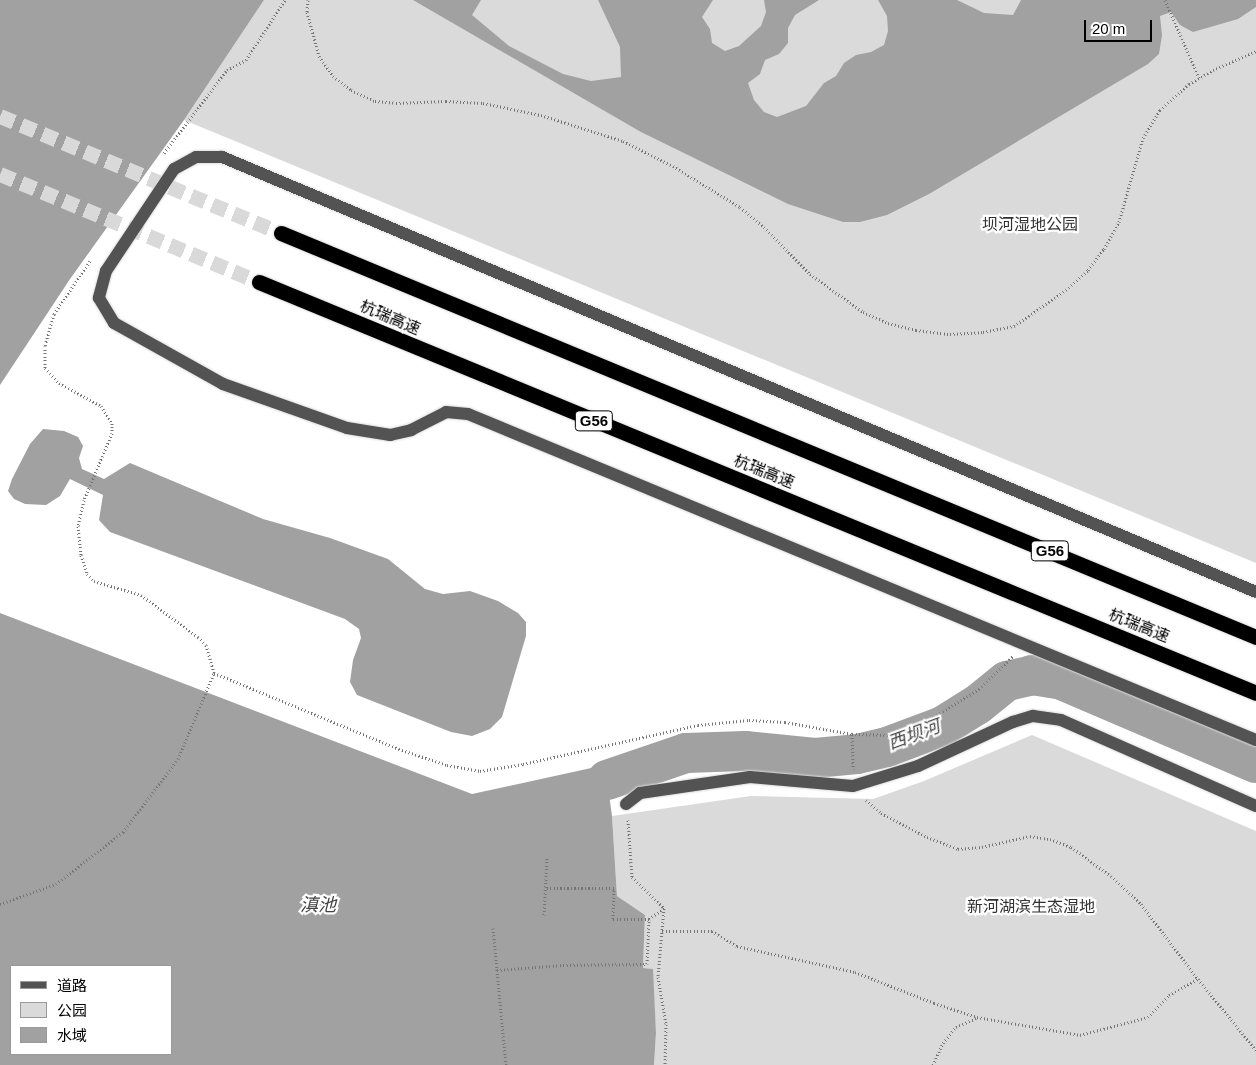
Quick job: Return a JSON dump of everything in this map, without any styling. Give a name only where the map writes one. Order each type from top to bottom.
[{"type":"highway","name":"G56","points":[[281,233],[1256,637]]},
{"type":"highway","name":"杭瑞高速","points":[[259,282],[1256,693]]},
{"type":"lane","points":[[1256,592],[222,157],[196,157],[174,169],[106,271],[99,298],[114,323],[223,384],[347,428],[390,435],[412,430],[446,412],[468,414],[1256,740]]},
{"type":"lane","points":[[626,804],[640,793],[750,777],[853,781],[889,777],[918,766],[1013,722],[1033,716],[1061,720],[1256,806]]},
{"type":"path","points":[[308,0],[307,12],[319,56],[333,76],[351,90],[374,101],[483,104],[541,115],[623,140],[673,166],[740,207],[764,227],[810,274],[863,312],[888,323],[916,330],[950,334],[983,332],[1014,326],[1059,295],[1088,270],[1104,249],[1119,222],[1143,138],[1160,110],[1189,84],[1241,56],[1256,51]]},
{"type":"path","points":[[1165,0],[1199,78]]},
{"type":"path","points":[[0,904],[56,884],[123,832],[178,759],[214,673],[206,645],[198,637],[140,595],[94,581],[87,574],[81,555],[78,526],[84,500],[112,433],[112,423],[101,406],[59,383],[45,368],[45,346],[54,314]]},
{"type":"path","points":[[214,673],[402,750],[447,765],[480,771],[523,764],[698,725],[749,720],[785,722],[852,734],[894,735],[934,717],[979,689],[1009,661],[1023,644]]},
{"type":"path","points":[[852,734],[853,781],[881,813],[927,837],[958,848],[982,847],[1030,836],[1050,839],[1071,848],[1111,876],[1141,904],[1198,980],[1256,1050]]},
{"type":"path","points":[[626,804],[632,877],[664,908]]},
{"type":"path","points":[[544,915],[547,857]]},
{"type":"path","points":[[546,888],[614,888],[612,919],[649,919],[664,908]]},
{"type":"path","points":[[664,908],[658,977],[666,1024],[665,1065]]},
{"type":"path","points":[[497,970],[563,965],[647,964],[649,919]]},
{"type":"path","points":[[493,928],[506,1065]]},
{"type":"path","points":[[662,931],[712,931],[736,946],[855,972],[934,1004],[977,1017],[1080,1035],[1148,1017],[1169,995],[1198,980]]},
{"type":"path","points":[[934,1065],[943,1043],[956,1026],[977,1017]]},
{"type":"green space","name":"坝河湿地公园","points":[[264,0],[1256,0],[1256,563],[184,120]]},
{"type":"green space","name":"新河湖滨生态湿地","points":[[1032,735],[1256,831],[1256,1065],[654,1065],[656,1033],[652,969],[643,968],[645,915],[617,896],[612,816],[751,796],[873,799],[924,781]]},
{"type":"water","points":[[0,0],[264,0],[184,120],[70,279],[0,385]]},
{"type":"water","points":[[413,0],[481,0],[472,15],[509,46],[563,74],[591,81],[621,77],[620,47],[598,0],[713,0],[702,17],[710,29],[712,43],[725,51],[739,46],[761,26],[766,12],[764,0],[819,0],[795,15],[788,28],[788,43],[779,54],[765,60],[760,74],[748,83],[754,100],[764,112],[777,117],[806,106],[824,83],[836,76],[844,63],[856,55],[871,52],[884,45],[888,31],[887,16],[878,0],[957,0],[984,13],[1013,15],[1021,0],[1256,0],[1256,7],[1238,19],[1193,32],[1180,25],[1171,12],[1160,16],[1162,35],[1159,54],[1148,64],[929,194],[887,215],[860,222],[843,222],[788,204],[641,132]]},
{"type":"water","points":[[43,429],[64,431],[78,437],[83,446],[79,458],[82,469],[104,479],[130,463],[263,519],[330,538],[388,559],[425,589],[443,594],[470,591],[498,601],[518,613],[526,622],[526,636],[502,717],[490,729],[472,736],[451,732],[357,695],[350,682],[353,660],[361,638],[359,629],[345,619],[110,532],[99,520],[103,495],[70,479],[60,496],[46,505],[25,504],[14,499],[8,491],[12,479],[30,444]]},
{"type":"water","name":"滇池","points":[[0,613],[472,794],[605,765],[612,816],[617,896],[645,915],[643,968],[653,969],[656,1033],[654,1065],[0,1065]]},
{"type":"waterway","name":"西坝河","points":[[607,780],[686,753],[745,751],[815,758],[857,754],[887,747],[943,726],[977,705],[1007,681],[1032,675],[1062,680],[1256,763]]},
{"type":"tunnel","points":[[0,116],[281,233]]},
{"type":"tunnel","points":[[0,174],[259,282]]}]
